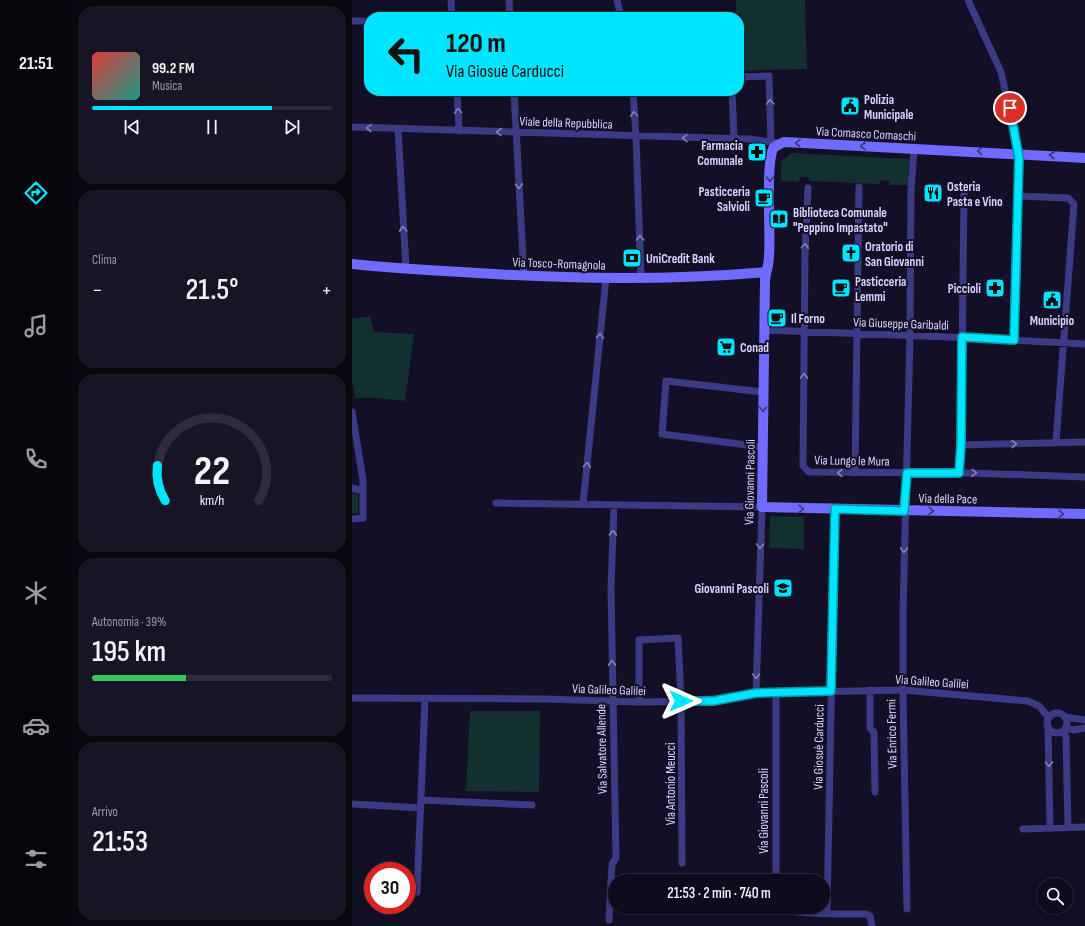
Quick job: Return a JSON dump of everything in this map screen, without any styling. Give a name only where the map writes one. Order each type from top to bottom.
[{"type":"main road","name":"Via Comasco Comaschi","points":[[775,142],[1019,153],[1085,158]]},
{"type":"main road","points":[[766,272],[769,256],[771,154],[775,142]]},
{"type":"main road","name":"Via Tosco-Romagnola","points":[[352,264],[524,276],[606,278],[713,276],[766,272]]},
{"type":"main road","name":"Via Giovanni Pascoli","points":[[762,507],[766,272]]},
{"type":"main road","name":"Via della Pace","points":[[762,507],[1085,514]]},
{"type":"street","points":[[452,0],[452,12]]},
{"type":"street","points":[[509,0],[510,12]]},
{"type":"street","points":[[617,0],[620,12]]},
{"type":"street","points":[[968,0],[1001,72],[1019,153],[1017,278],[1014,340]]},
{"type":"street","points":[[352,21],[364,21]]},
{"type":"street","points":[[744,77],[769,76],[775,142]]},
{"type":"street","points":[[456,96],[459,131]]},
{"type":"street","points":[[514,96],[524,276]]},
{"type":"street","points":[[632,96],[636,137],[641,278]]},
{"type":"street","points":[[732,96],[734,139]]},
{"type":"street","name":"Viale della Repubblica","points":[[352,127],[734,139],[775,142]]},
{"type":"street","points":[[398,129],[406,268]]},
{"type":"street","name":"Via Enrico Fermi","points":[[907,908],[902,690],[904,511],[907,473],[910,335],[911,189],[914,149]]},
{"type":"street","points":[[855,473],[859,187]]},
{"type":"street","name":"Via Lungo le Mura","points":[[808,188],[805,253],[803,466],[809,472],[959,473],[1085,477]]},
{"type":"street","points":[[959,473],[961,445],[964,193]]},
{"type":"street","points":[[1018,196],[1068,198],[1074,202],[1056,442]]},
{"type":"street","points":[[583,504],[606,278]]},
{"type":"street","name":"Via Giuseppe Garibaldi","points":[[764,330],[962,337],[1063,344],[1085,344]]},
{"type":"street","points":[[762,446],[662,434],[666,381],[763,392]]},
{"type":"street","points":[[352,412],[363,480],[363,518],[352,519]]},
{"type":"street","points":[[961,445],[1085,442]]},
{"type":"street","points":[[352,488],[363,491]]},
{"type":"street","points":[[496,503],[762,507]]},
{"type":"street","name":"Via Salvatore Allende","points":[[609,920],[612,864],[616,858],[611,588],[614,505]]},
{"type":"street","name":"Via Giovanni Pascoli","points":[[756,693],[762,507]]},
{"type":"street","name":"Via Giosuè Carducci","points":[[828,874],[835,509]]},
{"type":"street","name":"Via Antonio Meucci","points":[[639,702],[639,640],[678,638],[681,701],[682,862]]},
{"type":"street","points":[[870,690],[870,728],[874,732],[875,792]]},
{"type":"street","name":"Via Galileo Galilei","points":[[352,698],[425,700],[545,699],[612,702],[713,701],[756,693],[902,690],[1028,701],[1039,706],[1049,721],[1051,730],[1056,732],[1065,729],[1074,730],[1085,728]]},
{"type":"street","name":"Via Giovanni Pascoli","points":[[776,693],[776,874]]},
{"type":"street","points":[[418,892],[425,700]]},
{"type":"street","points":[[1050,828],[1049,721],[1057,713],[1065,717],[1085,720]]},
{"type":"street","points":[[1065,717],[1067,722],[1065,729],[1068,827]]},
{"type":"street","points":[[421,800],[532,805]]},
{"type":"street","points":[[352,804],[421,808]]},
{"type":"street","points":[[1023,829],[1085,827]]},
{"type":"street","points":[[830,913],[866,914],[870,916],[872,926]]},
{"type":"green space","points":[[736,0],[805,0],[807,69],[744,71],[744,12],[736,12]]},
{"type":"green space","points":[[792,153],[909,159],[908,185],[889,185],[889,180],[880,181],[880,184],[810,181],[808,177],[800,177],[799,182],[781,181],[781,162]]},
{"type":"green space","points":[[370,316],[374,332],[414,334],[405,401],[377,398],[355,398],[352,380],[352,319]]},
{"type":"green space","points":[[352,493],[358,495],[358,513],[352,513]]},
{"type":"green space","points":[[770,516],[804,517],[804,549],[769,548]]},
{"type":"green space","points":[[470,711],[540,711],[539,792],[466,791]]},
{"type":"place","name":"Polizia Municipale","points":[[850,106]]},
{"type":"place","name":"Farmacia Comunale","points":[[757,152]]},
{"type":"place","name":"Osteria Pasta e Vino","points":[[933,193]]},
{"type":"place","name":"Pasticceria Salvioli","points":[[764,198]]},
{"type":"place","name":"Biblioteca Comunale \"Peppino Impastato\"","points":[[779,219]]},
{"type":"place","name":"Oratorio di San Giovanni","points":[[851,253]]},
{"type":"place","name":"UniCredit Bank","points":[[632,258]]},
{"type":"place","name":"Pasticceria Lemmi","points":[[841,288]]},
{"type":"place","name":"Piccioli","points":[[995,288]]},
{"type":"place","name":"Municipio","points":[[1052,300]]},
{"type":"place","name":"Il Forno","points":[[777,318]]},
{"type":"place","name":"Conad","points":[[726,347]]},
{"type":"place","name":"Giovanni Pascoli","points":[[783,588]]},
{"type":"route","points":[[681,701],[718,701],[756,693],[831,691],[835,509],[904,511],[907,473],[959,473],[961,445],[962,337],[1014,340],[1017,278],[1019,153],[1010,108]]}]
